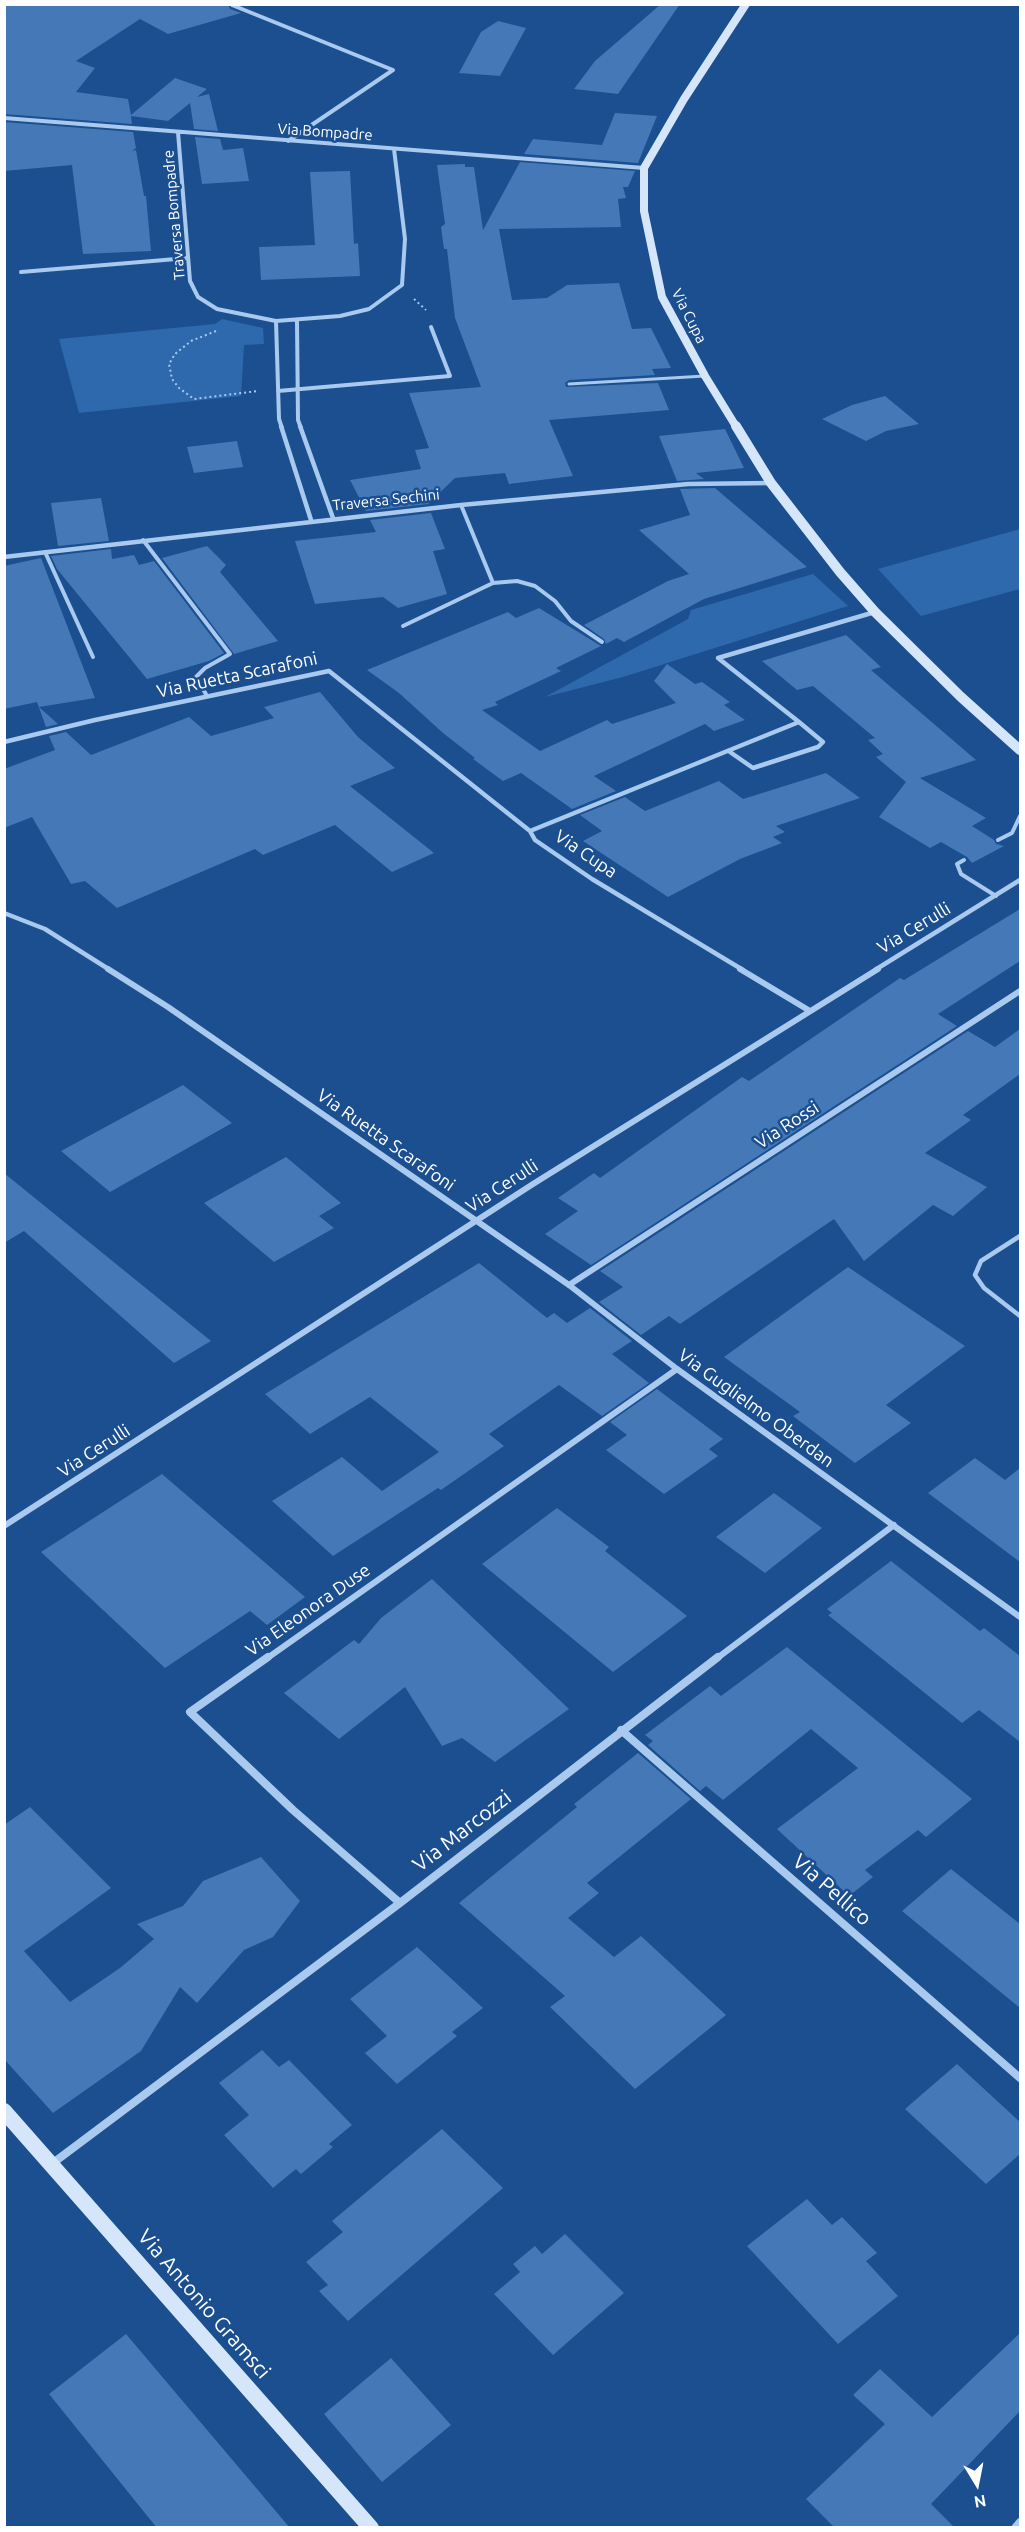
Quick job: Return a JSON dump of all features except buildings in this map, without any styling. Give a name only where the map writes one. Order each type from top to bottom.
[{"type":"street","points":[[644,168],[684,99],[746,4]]},
{"type":"street","points":[[232,5],[393,70],[287,141]]},
{"type":"street","name":"Via Bompadre","points":[[4,118],[644,168]]},
{"type":"street","name":"Traversa Bompadre","points":[[178,132],[190,281],[198,297],[217,309],[276,321],[340,316],[369,309],[402,285],[405,239],[394,149]]},
{"type":"street","name":"Via Cupa","points":[[644,168],[644,211],[662,297],[705,376],[771,483],[874,612],[961,697],[1020,750]]},
{"type":"street","points":[[21,272],[188,258]]},
{"type":"street","points":[[276,321],[279,419],[311,520]]},
{"type":"street","points":[[297,321],[298,420],[333,518]]},
{"type":"street","points":[[278,391],[450,376],[431,327]]},
{"type":"street","name":"Traversa Sechini","points":[[4,557],[311,520],[461,505],[688,484],[771,483]]},
{"type":"street","points":[[730,752],[753,768],[818,747],[823,742],[718,658],[874,612]]},
{"type":"street","name":"Via Ruetta Scarafoni","points":[[4,742],[329,670],[530,831]]},
{"type":"street","name":"Via Cupa","points":[[799,722],[730,752],[530,831],[535,840],[592,879],[810,1011]]},
{"type":"street","name":"Via Cerulli","points":[[4,1526],[477,1220],[1020,880]]},
{"type":"street","name":"Via Ruetta Scarafoni","points":[[4,913],[45,929],[168,1007],[477,1220]]},
{"type":"street","name":"Via Rossi","points":[[569,1284],[1020,990]]},
{"type":"street","name":"Via Guglielmo Oberdan","points":[[477,1220],[569,1284],[677,1369],[1020,1617]]},
{"type":"street","name":"Via Eleonora Duse","points":[[400,1903],[293,1810],[190,1712],[677,1369]]},
{"type":"street","name":"Via Marcozzi","points":[[51,2165],[400,1903],[621,1730],[894,1525]]},
{"type":"street","name":"Via Pellico","points":[[621,1730],[1020,2078]]},
{"type":"street","name":"Via Antonio Gramsci","points":[[4,2111],[371,2528]]},
{"type":"street","points":[[1015,2528],[1020,2522]]},
{"type":"lane","points":[[569,384],[705,376]]},
{"type":"lane","points":[[461,505],[493,583]]},
{"type":"lane","points":[[143,540],[230,654],[205,668],[195,677],[207,696]]},
{"type":"lane","points":[[45,552],[93,657]]},
{"type":"lane","points":[[403,626],[493,583],[517,581],[535,586],[555,601],[571,621],[602,642]]},
{"type":"lane","points":[[998,840],[1012,833],[1020,816]]},
{"type":"lane","points":[[964,860],[957,864],[961,874],[996,896]]},
{"type":"lane","points":[[1020,1236],[981,1261],[975,1275],[984,1288],[1020,1316]]},
{"type":"path","points":[[218,330],[191,341],[175,354],[169,364],[172,379],[179,388],[194,399],[263,390]]},
{"type":"shaded area","points":[[222,319],[263,328],[264,344],[244,345],[241,396],[79,413],[59,339],[215,324]]},
{"type":"shaded area","points":[[1020,529],[1020,589],[921,616],[878,569]]},
{"type":"shaded area","points":[[813,574],[848,606],[623,677],[545,697],[688,619],[691,610]]}]
